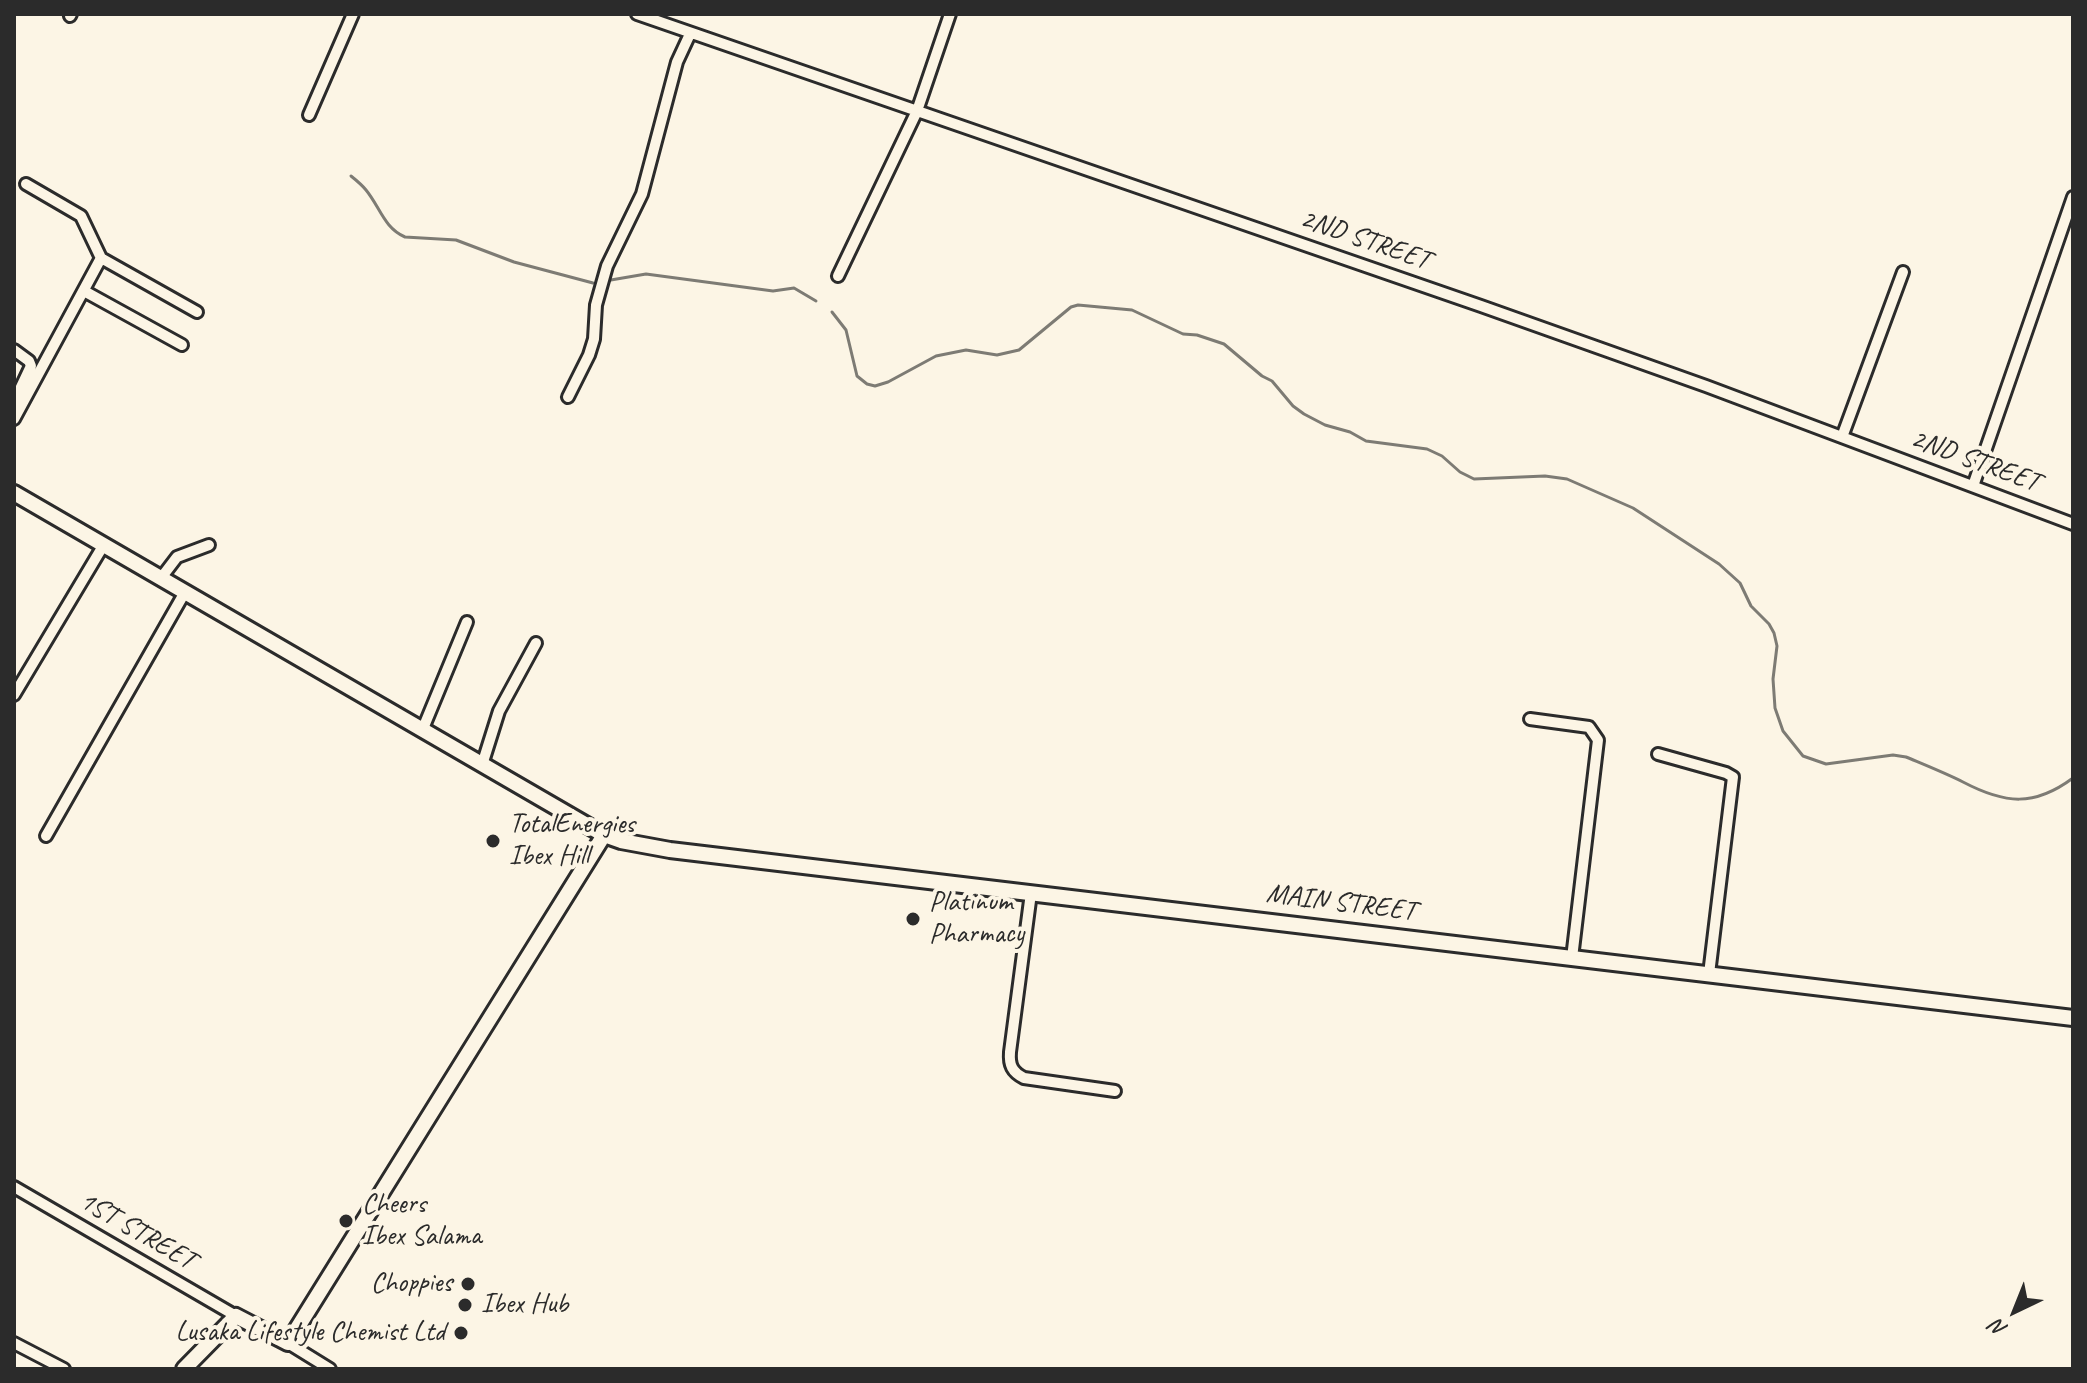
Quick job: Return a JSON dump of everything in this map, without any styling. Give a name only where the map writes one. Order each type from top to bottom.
[{"type":"main road","name":"MAIN STREET","points":[[14,493],[422,731],[604,835],[621,841],[670,850],[2073,1018]]},
{"type":"main road","points":[[184,1369],[236,1316],[288,1343],[604,835]]},
{"type":"street","points":[[309,115],[353,14]]},
{"type":"street","name":"2ND STREET","points":[[637,14],[669,20],[690,34],[1481,306],[2073,524]]},
{"type":"street","points":[[838,276],[917,111],[950,14]]},
{"type":"street","points":[[568,397],[589,355],[594,339],[596,305],[607,266],[642,194],[677,62],[690,34]]},
{"type":"street","points":[[26,184],[81,216],[101,258],[197,312]]},
{"type":"street","points":[[1973,486],[2073,197]]},
{"type":"street","points":[[14,419],[101,258]]},
{"type":"street","points":[[1842,437],[1903,272]]},
{"type":"street","points":[[84,291],[182,345]]},
{"type":"street","points":[[14,350],[31,366],[14,402]]},
{"type":"street","points":[[161,578],[177,557],[209,545]]},
{"type":"street","points":[[14,695],[103,546]]},
{"type":"street","points":[[46,836],[185,592]]},
{"type":"street","points":[[422,731],[467,622]]},
{"type":"street","points":[[482,765],[499,711],[536,643]]},
{"type":"street","points":[[1530,719],[1582,725],[1589,727],[1597,736],[1572,958]]},
{"type":"street","points":[[1658,754],[1733,777],[1709,974]]},
{"type":"street","points":[[1031,893],[1010,1052],[1011,1068],[1024,1078],[1115,1091]]},
{"type":"street","name":"1ST STREET","points":[[14,1187],[236,1316]]},
{"type":"street","points":[[14,1343],[64,1369]]},
{"type":"street","points":[[288,1343],[330,1369]]},
{"type":"waterway","points":[[351,176],[366,190],[392,228],[405,237],[456,240],[514,262],[593,283]]},
{"type":"waterway","points":[[605,281],[646,274],[773,291],[794,288],[816,301]]},
{"type":"waterway","points":[[832,312],[846,330],[857,376],[875,386],[936,356],[966,350],[997,355],[1019,350],[1071,307],[1078,305],[1132,310],[1183,334],[1224,344],[1272,381],[1293,406],[1325,425],[1350,432],[1366,441],[1427,449],[1474,479],[1545,476],[1567,479],[1633,508],[1719,564],[1740,583],[1751,606],[1774,633],[1777,646],[1773,679],[1775,708],[1783,731],[1803,756],[1826,764],[1893,755],[1906,757],[1992,795],[2006,798],[2032,798],[2073,778]]},
{"type":"place","name":"TotalEnergies Ibex Hill","points":[[493,841]]},
{"type":"place","name":"Platinum Pharmacy","points":[[913,919]]},
{"type":"place","name":"Cheers Ibex Salama","points":[[346,1221]]},
{"type":"place","name":"Choppies","points":[[468,1284]]},
{"type":"place","name":"Ibex Hub","points":[[465,1305]]},
{"type":"place","name":"Lusaka Lifestyle Chemist Ltd","points":[[461,1333]]}]
